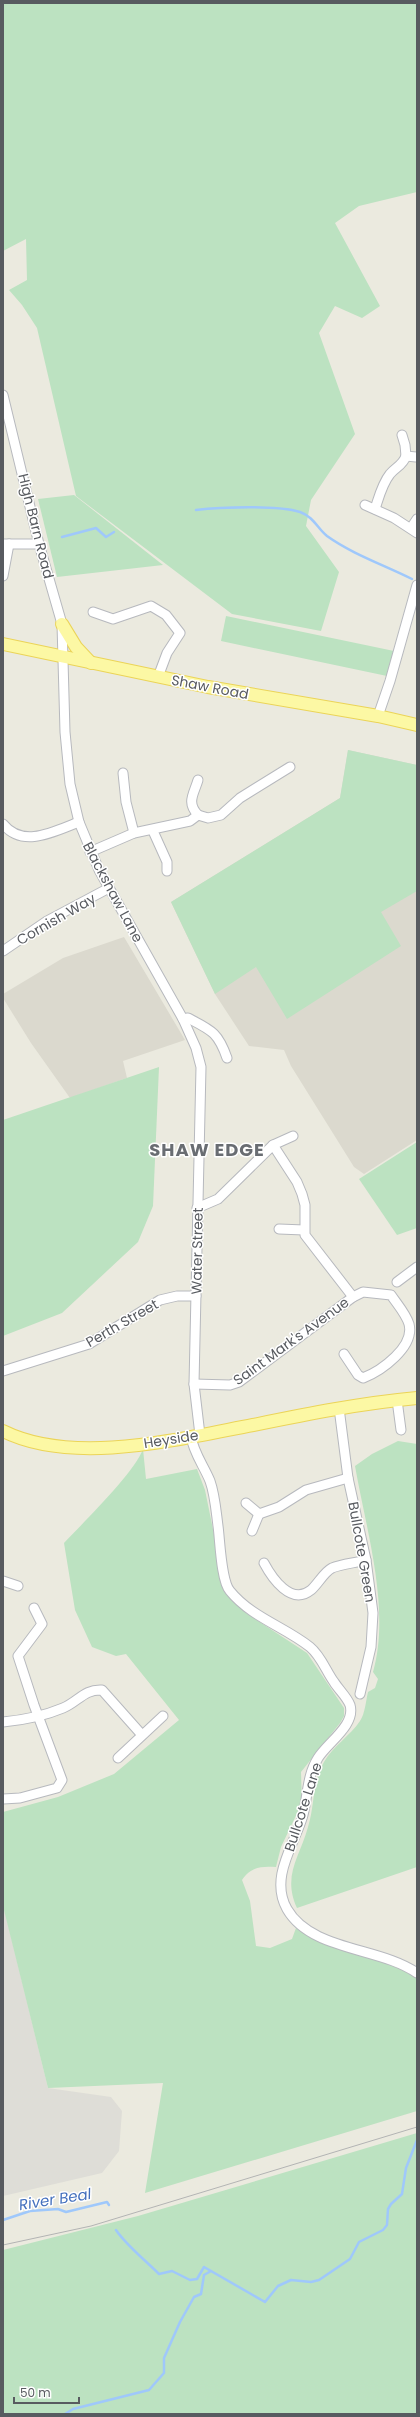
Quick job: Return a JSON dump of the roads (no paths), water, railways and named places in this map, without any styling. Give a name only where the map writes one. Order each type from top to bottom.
[{"type":"main road","points":[[62,624],[76,647],[91,663]]},
{"type":"main road","name":"Shaw Road","points":[[3,644],[158,677],[378,716],[417,725]]},
{"type":"main road","name":"Heyside","points":[[3,1431],[28,1442],[41,1445],[101,1448],[195,1435],[339,1408],[417,1398]]},
{"type":"street","name":"High Barn Road","points":[[3,396],[5,410],[39,544],[62,624],[64,657]]},
{"type":"street","points":[[375,509],[384,484],[391,474],[404,463],[406,456],[402,436]]},
{"type":"street","points":[[406,456],[416,457]]},
{"type":"street","points":[[365,505],[414,531],[417,519]]},
{"type":"street","points":[[3,576],[6,544],[39,544]]},
{"type":"street","points":[[378,716],[390,682],[417,585]]},
{"type":"street","points":[[93,612],[112,619],[151,606],[166,615],[180,633],[167,653],[158,677]]},
{"type":"street","name":"Blackshaw Lane","points":[[64,657],[65,732],[70,784],[79,822],[90,852],[109,888],[183,1019],[196,1048],[201,1067]]},
{"type":"street","points":[[198,780],[191,798],[193,808],[198,815],[208,818],[221,814],[240,798],[290,768]]},
{"type":"street","points":[[123,773],[126,802],[134,833]]},
{"type":"street","points":[[90,852],[134,833],[153,831],[190,822],[198,815]]},
{"type":"street","points":[[3,824],[11,832],[40,837],[79,822]]},
{"type":"street","points":[[153,831],[167,862],[167,871]]},
{"type":"street","name":"Cornish Way","points":[[4,949],[47,921],[109,888]]},
{"type":"street","points":[[183,1019],[188,1018],[216,1034],[221,1040],[227,1058]]},
{"type":"street","name":"Water Street","points":[[195,1435],[194,1384],[201,1067]]},
{"type":"street","points":[[197,1208],[218,1199],[272,1145],[293,1136]]},
{"type":"street","points":[[272,1145],[297,1182],[302,1194],[305,1205],[305,1232],[352,1297]]},
{"type":"street","points":[[279,1229],[305,1232]]},
{"type":"street","points":[[397,1282],[417,1268]]},
{"type":"street","name":"Saint Mark's Avenue","points":[[194,1384],[230,1385],[239,1382],[352,1297],[363,1292],[391,1295],[406,1319],[410,1330],[400,1351],[363,1378],[358,1375],[344,1354]]},
{"type":"street","name":"Perth Street","points":[[3,1371],[89,1344],[160,1300],[177,1296],[196,1296]]},
{"type":"street","points":[[397,1400],[401,1430]]},
{"type":"street","name":"Bullcote Green","points":[[339,1408],[348,1478],[372,1595],[374,1631],[369,1663],[360,1694]]},
{"type":"street","name":"Bullcote Lane","points":[[195,1435],[192,1443],[210,1482],[229,1590],[244,1605],[311,1648],[350,1706],[349,1718],[344,1727],[324,1749],[311,1772],[302,1817],[295,1831],[283,1869],[282,1889],[286,1907],[296,1920],[308,1930],[325,1938],[396,1963],[417,1974]]},
{"type":"street","points":[[252,1531],[259,1514],[279,1507],[306,1490],[348,1478]]},
{"type":"street","points":[[246,1503],[259,1514]]},
{"type":"street","points":[[264,1563],[278,1585],[287,1591],[303,1594],[310,1591],[331,1568],[366,1560]]},
{"type":"street","points":[[3,1581],[18,1586]]},
{"type":"street","points":[[3,1799],[20,1798],[57,1788],[62,1780],[38,1716],[18,1656],[42,1624],[34,1608]]},
{"type":"street","points":[[3,1722],[38,1716],[66,1707],[82,1694],[93,1690],[102,1690],[142,1734]]},
{"type":"street","points":[[118,1758],[163,1716]]},
{"type":"waterway","points":[[196,510],[234,507],[278,508],[300,512],[309,517],[327,536],[357,554],[412,579]]},
{"type":"waterway","points":[[62,537],[96,528],[106,537],[114,532]]},
{"type":"waterway","name":"River Beal","points":[[116,2230],[130,2247],[159,2274],[172,2271],[190,2280],[197,2279],[204,2267],[265,2302],[278,2286],[291,2280],[311,2282],[319,2280],[350,2259],[359,2242],[383,2230],[387,2225],[388,2209],[391,2204],[402,2194],[406,2168],[417,2140]]},
{"type":"waterway","name":"River Beal","points":[[3,2220],[30,2211],[58,2209],[66,2212],[107,2202],[109,2205]]},
{"type":"waterway","points":[[65,2414],[73,2409],[149,2390],[164,2373],[164,2358],[180,2322],[194,2297],[201,2294],[204,2275],[211,2271]]},
{"type":"tram line","points":[[3,2245],[91,2226],[417,2127]]},
{"type":"district","name":"SHAW EDGE","points":[[207,1149]]}]
